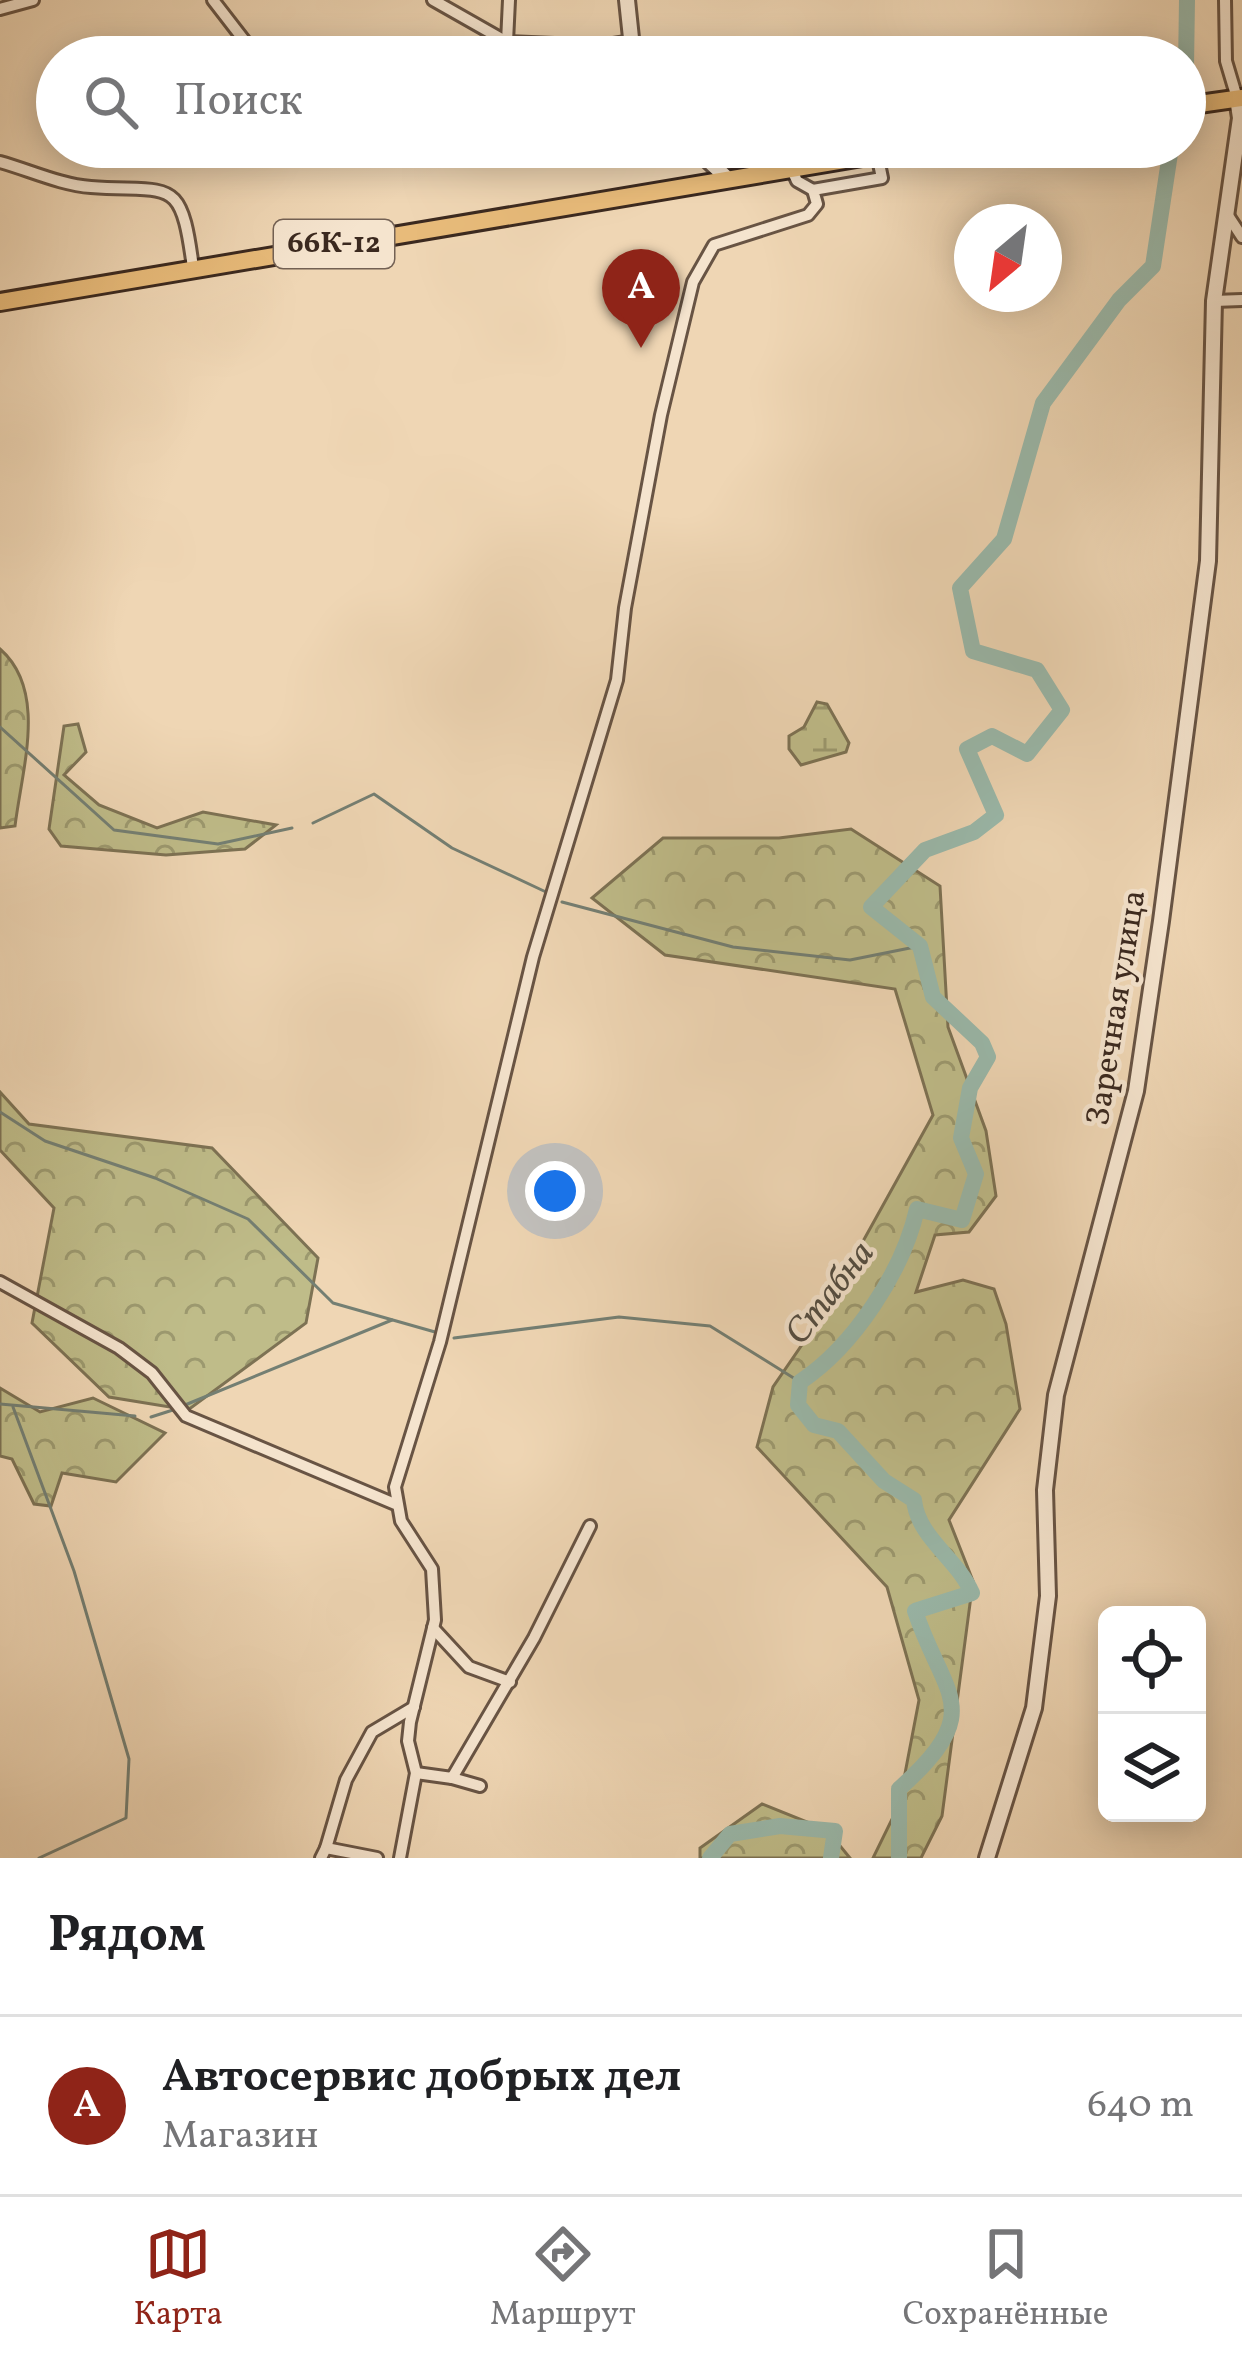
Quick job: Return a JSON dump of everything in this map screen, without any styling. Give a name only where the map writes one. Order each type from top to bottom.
[{"type":"main road","name":"66К-12","points":[[0,302],[791,168]]},
{"type":"street","points":[[0,9],[33,0]]},
{"type":"street","points":[[213,0],[241,36]]},
{"type":"street","points":[[434,0],[497,36]]},
{"type":"street","points":[[507,36],[509,0]]},
{"type":"street","points":[[627,0],[631,36]]},
{"type":"street","points":[[1226,0],[1226,61],[1234,99]]},
{"type":"street","name":"Заречная улица","points":[[987,1858],[1023,1752],[1043,1657],[1048,1596],[1045,1490],[1056,1395],[1136,1091],[1146,1024],[1208,561],[1214,301],[1239,154],[1234,99]]},
{"type":"street","points":[[0,162],[88,187],[143,184],[170,193],[184,211],[193,268]]},
{"type":"street","points":[[717,168],[728,178]]},
{"type":"street","points":[[791,168],[797,181],[814,190],[882,178],[880,168]]},
{"type":"street","points":[[400,1858],[416,1773],[408,1741],[433,1628],[432,1569],[395,1504],[394,1487],[440,1342],[533,957],[617,680],[644,503],[693,281],[714,245],[808,215],[817,204],[814,190]]},
{"type":"street","points":[[1227,214],[1242,237]]},
{"type":"street","points":[[1214,301],[1242,300]]},
{"type":"street","points":[[0,1282],[119,1348],[152,1373],[180,1407],[221,1434],[395,1504]]},
{"type":"street","points":[[452,1778],[510,1682],[590,1526]]},
{"type":"street","points":[[433,1628],[469,1667],[510,1682]]},
{"type":"street","points":[[377,1858],[323,1853],[346,1780],[372,1732],[414,1707]]},
{"type":"street","points":[[416,1773],[480,1786]]},
{"type":"green space","points":[[0,649],[24,686],[28,732],[15,826],[0,828]]},
{"type":"green space","points":[[817,702],[827,704],[849,743],[846,752],[801,765],[789,749],[789,736],[804,727]]},
{"type":"green space","points":[[78,724],[86,752],[64,775],[99,805],[157,828],[203,812],[276,825],[245,849],[166,855],[61,846],[49,829],[64,726]]},
{"type":"green space","points":[[851,829],[940,886],[948,1027],[986,1131],[996,1196],[969,1232],[935,1235],[916,1292],[963,1280],[994,1289],[1006,1324],[1020,1409],[949,1520],[973,1581],[942,1816],[921,1858],[873,1858],[899,1805],[919,1700],[887,1587],[757,1447],[773,1387],[821,1317],[933,1115],[895,989],[665,955],[592,898],[663,838],[779,838]]},
{"type":"green space","points":[[0,1092],[29,1124],[212,1148],[318,1258],[306,1323],[188,1410],[109,1397],[32,1323],[54,1208],[0,1150]]},
{"type":"green space","points":[[0,1388],[40,1412],[93,1398],[165,1433],[116,1482],[62,1473],[51,1506],[34,1504],[12,1459],[0,1456]]},
{"type":"green space","points":[[762,1804],[827,1830],[850,1858],[700,1858],[700,1848]]},
{"type":"waterway","name":"Стабна","points":[[1186,36],[1187,0]]},
{"type":"waterway","name":"Стабна","points":[[899,1858],[899,1789],[943,1740],[951,1720],[946,1684],[915,1611],[972,1593],[923,1526],[914,1500],[884,1481],[838,1431],[814,1425],[798,1405],[800,1382],[839,1348],[874,1305],[900,1257],[917,1209],[962,1220],[976,1174],[961,1138],[970,1088],[988,1057],[982,1043],[933,997],[920,946],[871,907],[925,850],[974,832],[996,815],[967,749],[992,736],[1027,754],[1062,710],[1037,670],[973,651],[960,588],[1004,539],[1043,403],[1119,300],[1153,266],[1168,168]]},
{"type":"waterway","points":[[0,727],[114,830],[218,844],[292,828]]},
{"type":"waterway","points":[[313,823],[374,794],[452,848],[546,892]]},
{"type":"waterway","points":[[562,902],[733,947],[850,960],[920,946]]},
{"type":"waterway","points":[[0,1112],[45,1141],[155,1178],[248,1219],[333,1303],[435,1332]]},
{"type":"waterway","points":[[454,1338],[619,1317],[710,1326],[800,1382]]},
{"type":"waterway","points":[[185,1405],[392,1320]]},
{"type":"waterway","points":[[0,1404],[135,1416]]},
{"type":"waterway","points":[[13,1407],[74,1571],[129,1759],[126,1818],[39,1858]]},
{"type":"waterway","points":[[151,1417],[176,1409]]},
{"type":"waterway","name":"Стабна","points":[[710,1858],[730,1834],[780,1826],[835,1831],[831,1858]]},
{"type":"place","name":"Автосервис добрых дел","points":[[641,348]]}]
